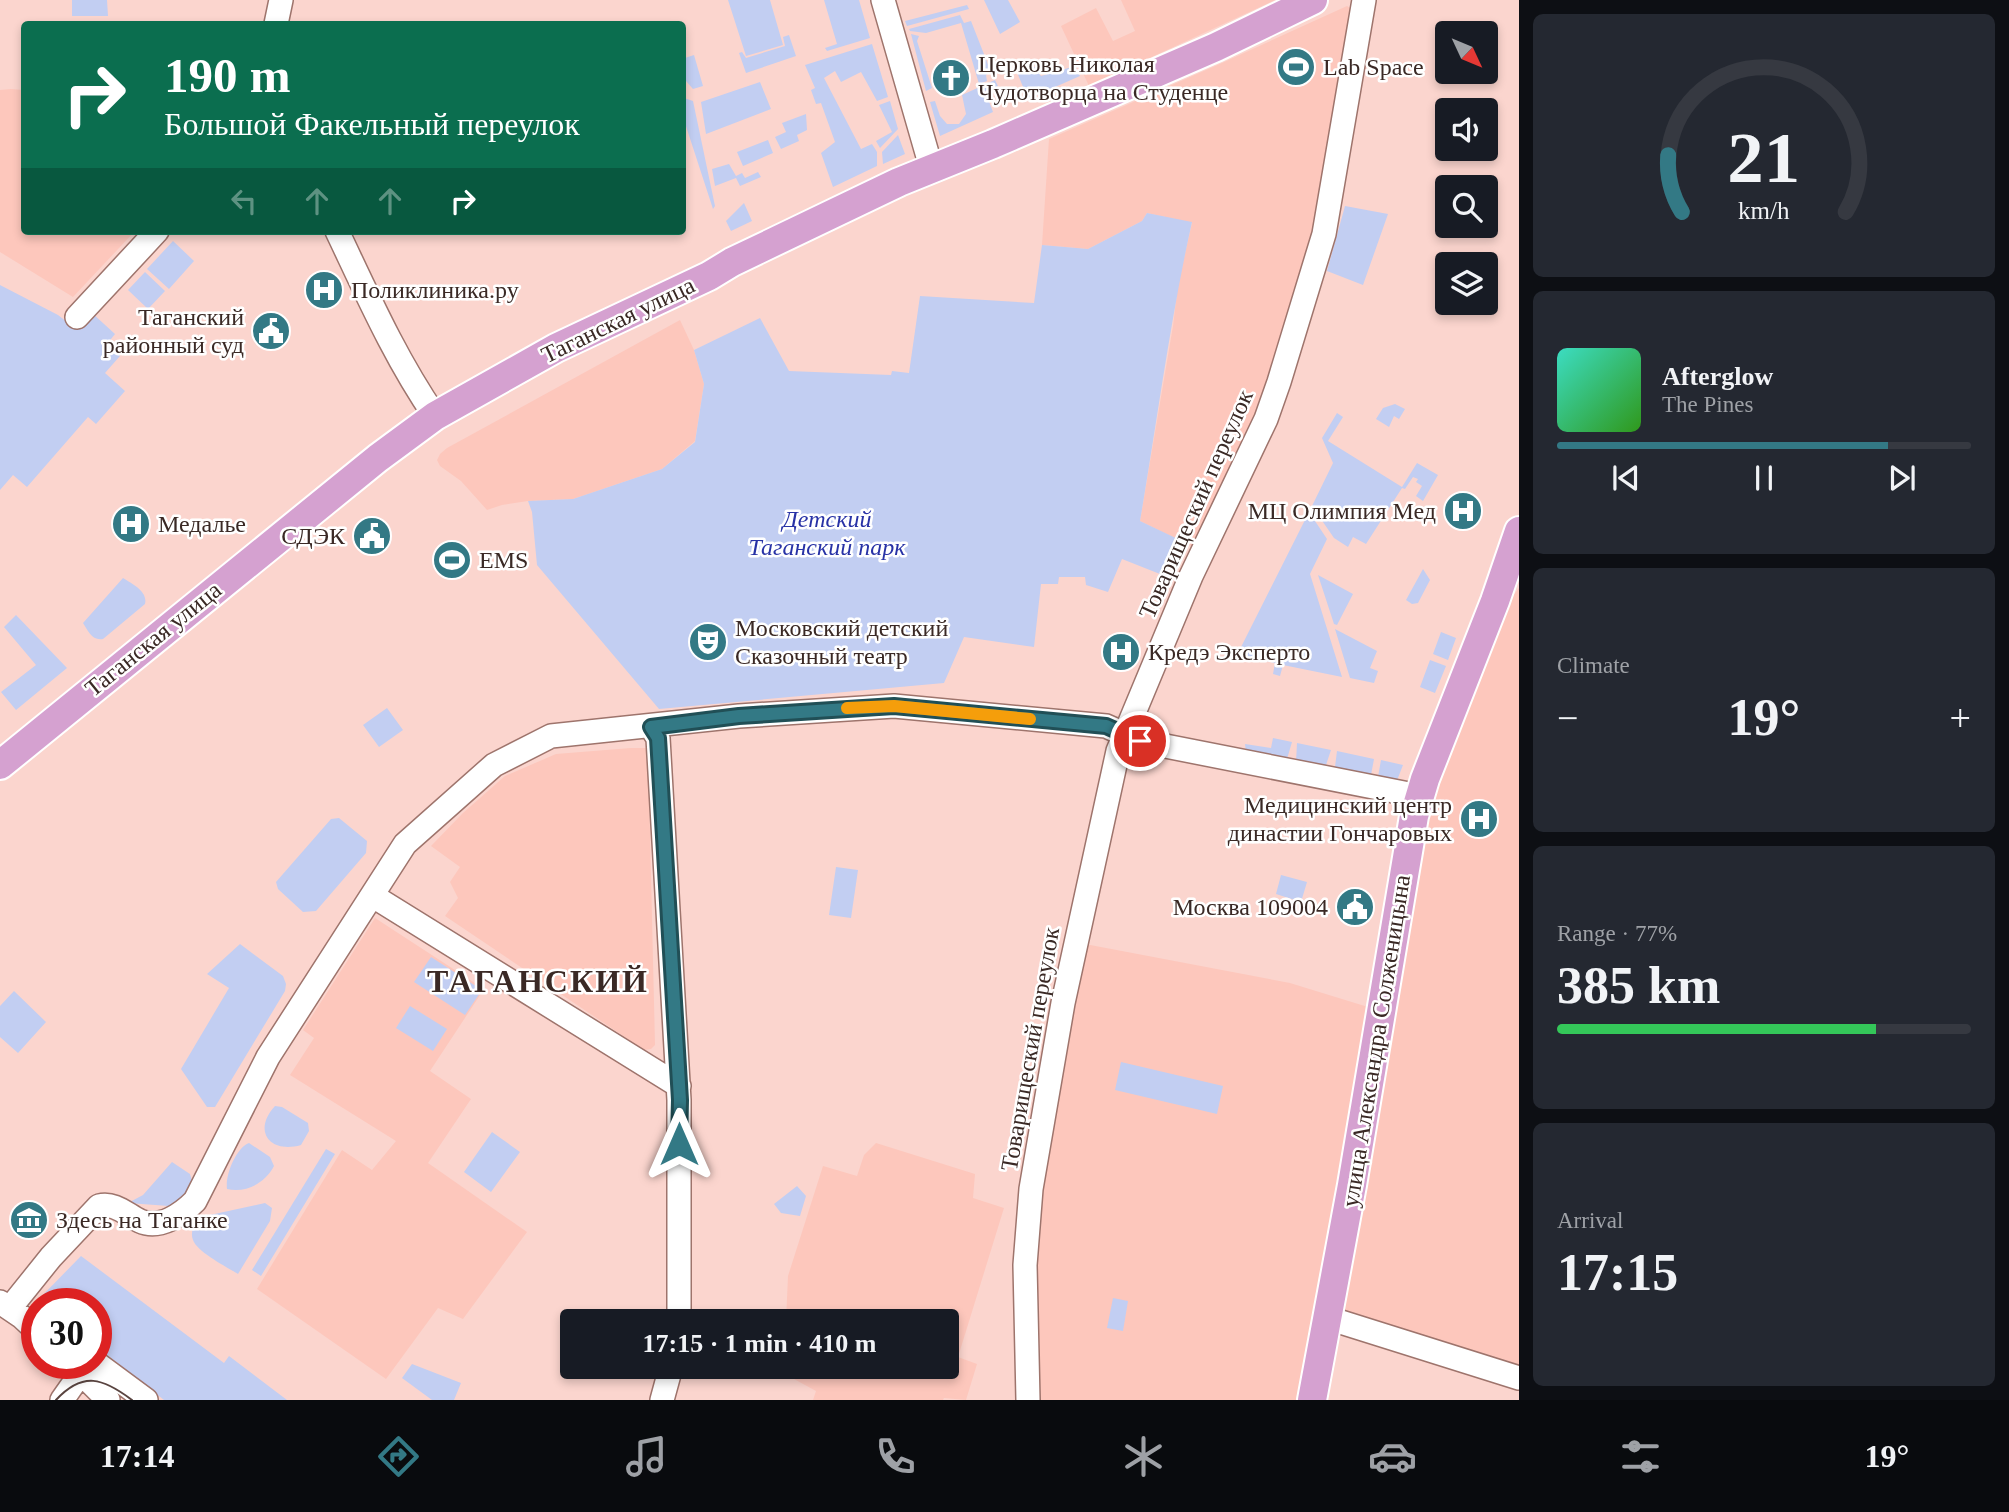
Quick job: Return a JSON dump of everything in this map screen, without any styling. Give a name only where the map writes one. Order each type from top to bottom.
[{"type":"main road","name":"Таганская улица","points":[[0,765],[378,458],[435,415],[556,348],[931,167],[993,144],[1216,47],[1313,0]]},
{"type":"main road","name":"улица Александра Солженицына","points":[[1312,1400],[1382,1018],[1397,907],[1419,796],[1495,601],[1519,531]]},
{"type":"street","points":[[277,21],[281,0]]},
{"type":"street","points":[[883,0],[931,167]]},
{"type":"street","name":"Товарищеский переулок","points":[[1028,1400],[1025,1265],[1031,1189],[1063,1003],[1123,734],[1191,576],[1266,419],[1279,382],[1324,234],[1364,0]]},
{"type":"street","points":[[77,317],[153,235]]},
{"type":"street","points":[[339,235],[388,337],[435,415]]},
{"type":"street","points":[[1495,601],[1519,580]]},
{"type":"street","points":[[36,1288],[51,1257],[99,1206],[106,1204],[114,1207],[143,1223],[164,1221],[181,1215],[195,1201],[268,1057],[405,844],[494,765],[551,736],[739,716],[894,706],[1106,726],[1140,741],[1419,796]]},
{"type":"street","points":[[651,727],[658,738],[679,1086],[679,1309]]},
{"type":"street","points":[[373,896],[679,1086]]},
{"type":"street","points":[[1328,1318],[1519,1378]]},
{"type":"street","points":[[62,1400],[75,1379]]},
{"type":"street","points":[[91,1379],[108,1400]]},
{"type":"street","points":[[105,1379],[146,1400]]},
{"type":"street","points":[[662,1400],[668,1379]]},
{"type":"shaded area","points":[[1121,0],[1275,0],[1089,86],[1061,26],[1096,8],[1113,41],[1135,31]]},
{"type":"shaded area","points":[[1347,6],[1352,9],[1315,229],[1259,416],[1195,548],[1140,521],[1178,284],[1192,223],[1147,213],[1142,221],[1088,249],[1042,245],[1049,139]]},
{"type":"shaded area","points":[[0,90],[21,90],[21,235],[131,235],[73,297],[0,252]]},
{"type":"shaded area","points":[[680,320],[694,350],[704,384],[695,441],[662,469],[573,499],[528,501],[487,510],[461,481],[440,466],[437,460],[447,448]]},
{"type":"shaded area","points":[[1519,588],[1519,1365],[1343,1311],[1426,816],[1436,783],[1509,601]]},
{"type":"shaded area","points":[[648,748],[655,1045],[644,1050],[445,916],[458,898],[450,882],[460,867],[431,846],[505,776],[556,754]]},
{"type":"shaded area","points":[[375,918],[484,989],[430,1071],[471,1099],[428,1163],[527,1232],[463,1319],[438,1308],[386,1379],[257,1289],[342,1150],[372,1170],[396,1141],[290,1075],[314,1038],[303,1030]]},
{"type":"shaded area","points":[[1085,944],[1290,983],[1368,1007],[1303,1400],[1037,1400],[1033,1264],[1041,1187]]},
{"type":"shaded area","points":[[876,1143],[975,1174],[973,1198],[1004,1208],[959,1354],[959,1309],[787,1309],[788,1276],[823,1166],[857,1176],[864,1155]]},
{"type":"shaded area","points":[[959,1357],[977,1364],[966,1400],[813,1400],[816,1391],[794,1379],[959,1379]]},
{"type":"green space","points":[[72,0],[107,0],[108,16],[72,16]]},
{"type":"green space","points":[[728,0],[770,0],[783,45],[746,56]]},
{"type":"green space","points":[[824,0],[859,0],[870,38],[827,51],[825,48],[837,44]]},
{"type":"green space","points":[[984,0],[1008,0],[1020,22],[1000,34]]},
{"type":"green space","points":[[967,5],[969,9],[907,26],[905,21]]},
{"type":"green space","points":[[960,15],[964,23],[971,21],[991,72],[986,75],[987,81],[979,84],[961,23],[926,33],[909,29]]},
{"type":"green space","points":[[911,34],[919,36],[917,41],[932,88],[926,91]]},
{"type":"green space","points":[[789,35],[796,56],[746,73],[739,53],[742,52],[746,58],[785,46],[783,37]]},
{"type":"green space","points":[[872,44],[888,97],[877,101],[861,72],[841,82],[835,71],[824,78],[861,149],[872,144],[877,152],[877,166],[833,187],[821,153],[835,142],[821,103],[816,104],[811,90],[815,88],[805,65]]},
{"type":"green space","points":[[694,55],[703,86],[693,89],[686,81],[686,58]]},
{"type":"green space","points":[[1029,59],[1041,76],[1075,66],[1080,76],[1028,99],[1014,65]]},
{"type":"green space","points":[[995,80],[998,86],[985,91],[993,112],[940,136],[930,102],[935,101],[940,116],[947,124],[959,124],[966,114],[962,95]]},
{"type":"green space","points":[[760,82],[771,109],[706,134],[701,102]]},
{"type":"green space","points":[[686,99],[693,101],[715,206],[713,209],[686,126]]},
{"type":"green space","points":[[890,101],[898,129],[880,148],[876,141],[892,132],[879,105]]},
{"type":"green space","points":[[806,114],[807,130],[797,135],[799,141],[781,149],[775,137],[786,132],[782,123]]},
{"type":"green space","points":[[898,135],[905,154],[883,164],[882,152]]},
{"type":"green space","points":[[768,140],[773,153],[743,166],[737,152]]},
{"type":"green space","points":[[729,164],[736,176],[742,173],[745,178],[758,172],[761,177],[740,186],[736,178],[715,186],[712,169]]},
{"type":"green space","points":[[744,203],[752,221],[731,231],[726,221]]},
{"type":"green space","points":[[1345,206],[1388,214],[1363,285],[1327,271]]},
{"type":"green space","name":"Детский Таганский парк","points":[[1147,213],[1192,222],[1170,334],[1140,521],[1182,541],[1165,576],[1122,559],[1108,592],[1086,585],[1085,577],[1059,577],[1058,584],[1041,584],[1034,647],[964,637],[944,683],[659,709],[537,565],[532,512],[528,501],[573,499],[662,469],[695,442],[704,384],[694,350],[760,318],[789,371],[891,375],[892,371],[909,373],[920,296],[1034,303],[1042,245],[1088,249],[1142,221]]},
{"type":"green space","points":[[173,241],[194,261],[169,289],[147,269]]},
{"type":"green space","points":[[145,272],[165,291],[148,309],[128,290]]},
{"type":"green space","points":[[0,285],[58,315],[76,329],[92,313],[115,334],[107,344],[120,356],[105,373],[125,391],[96,424],[88,417],[27,487],[13,475],[0,490]]},
{"type":"green space","points":[[1395,404],[1405,409],[1399,419],[1394,416],[1389,427],[1376,419],[1383,408]]},
{"type":"green space","points":[[1337,413],[1343,417],[1328,441],[1402,487],[1417,463],[1438,475],[1423,501],[1416,496],[1422,486],[1416,482],[1418,479],[1413,477],[1405,489],[1402,488],[1366,544],[1353,537],[1348,547],[1334,538],[1312,506],[1333,463],[1322,438]]},
{"type":"green space","points":[[1309,512],[1327,539],[1310,574],[1342,677],[1283,665],[1280,676],[1273,674],[1275,663],[1237,655]]},
{"type":"green space","points":[[1423,569],[1430,580],[1418,603],[1412,604],[1406,600]]},
{"type":"green space","points":[[1318,575],[1353,594],[1337,625],[1334,624]]},
{"type":"green space","points":[[123,578],[142,592],[145,604],[103,639],[96,638],[83,623]]},
{"type":"green space","points":[[16,615],[67,668],[16,710],[1,692],[36,665],[4,627]]},
{"type":"green space","points":[[1335,629],[1377,651],[1370,668],[1378,671],[1374,683],[1350,678]]},
{"type":"green space","points":[[1441,632],[1456,638],[1448,660],[1433,654]]},
{"type":"green space","points":[[1430,660],[1446,666],[1435,693],[1420,687]]},
{"type":"green space","points":[[387,708],[403,730],[379,747],[363,725]]},
{"type":"green space","points":[[1273,738],[1292,742],[1287,759],[1246,752],[1245,744],[1271,748]]},
{"type":"green space","points":[[1297,743],[1331,750],[1325,768],[1296,762]]},
{"type":"green space","points":[[1337,751],[1374,759],[1371,775],[1336,770]]},
{"type":"green space","points":[[1381,760],[1403,765],[1396,783],[1378,777]]},
{"type":"green space","points":[[339,818],[367,841],[366,853],[316,911],[303,912],[278,889],[276,882],[331,819]]},
{"type":"green space","points":[[836,867],[858,870],[851,918],[829,915]]},
{"type":"green space","points":[[1281,875],[1307,882],[1301,902],[1276,894]]},
{"type":"green space","points":[[240,944],[283,976],[285,991],[215,1107],[207,1107],[181,1069],[229,988],[207,974]]},
{"type":"green space","points":[[431,957],[482,990],[465,1015],[414,982]]},
{"type":"green space","points":[[14,991],[46,1022],[18,1053],[0,1037],[0,1006]]},
{"type":"green space","points":[[410,1006],[447,1029],[433,1051],[396,1028]]},
{"type":"green space","points":[[1121,1062],[1223,1086],[1217,1114],[1115,1090]]},
{"type":"green space","points":[[275,1106],[282,1107],[308,1123],[309,1131],[301,1145],[281,1146],[268,1138],[265,1124]]},
{"type":"green space","points":[[492,1132],[520,1152],[491,1192],[464,1172]]},
{"type":"green space","points":[[249,1143],[270,1157],[274,1166],[266,1177],[255,1185],[242,1189],[227,1189],[232,1163],[240,1150]]},
{"type":"green space","points":[[326,1149],[335,1154],[261,1276],[252,1270]]},
{"type":"green space","points":[[172,1162],[190,1174],[192,1181],[183,1199],[169,1206],[128,1203],[143,1195]]},
{"type":"green space","points":[[797,1186],[806,1196],[800,1216],[781,1213],[774,1204]]},
{"type":"green space","points":[[265,1203],[272,1208],[270,1221],[238,1274],[206,1254],[193,1240],[196,1218]]},
{"type":"green space","points":[[81,1256],[224,1363],[229,1356],[287,1400],[164,1400],[112,1359],[112,1288],[50,1288]]},
{"type":"green space","points":[[1113,1298],[1128,1301],[1123,1331],[1107,1328]]},
{"type":"green space","points":[[412,1364],[461,1383],[454,1400],[432,1400],[402,1378]]},
{"type":"tram line","points":[[56,1400],[84,1381],[102,1383],[132,1400]]},
{"type":"slow traffic","points":[[847,708],[894,706],[1030,719]]},
{"type":"place","name":"Lab Space","points":[[1296,67]]},
{"type":"place","name":"Церковь Николая Чудотворца на Студенце","points":[[951,78]]},
{"type":"place","name":"Поликлиника.ру","points":[[324,290]]},
{"type":"place","name":"Таганский районный суд","points":[[271,331]]},
{"type":"place","name":"МЦ Олимпия Мед","points":[[1463,511]]},
{"type":"place","name":"Медалье","points":[[131,524]]},
{"type":"place","name":"СДЭК","points":[[372,536]]},
{"type":"place","name":"EMS","points":[[452,560]]},
{"type":"place","name":"Московский детский Сказочный театр","points":[[708,642]]},
{"type":"place","name":"Кредэ Эксперто","points":[[1121,652]]},
{"type":"place","name":"Медицинский центр династии Гончаровых","points":[[1479,819]]},
{"type":"place","name":"Москва 109004","points":[[1355,907]]},
{"type":"place","name":"Здесь на Таганке","points":[[29,1220]]},
{"type":"district","name":"ТАГАНСКИЙ","points":[[538,981]]},
{"type":"route","points":[[679,1144],[680,1100],[658,738],[651,727],[739,716],[894,706],[1106,726],[1140,741]]}]
